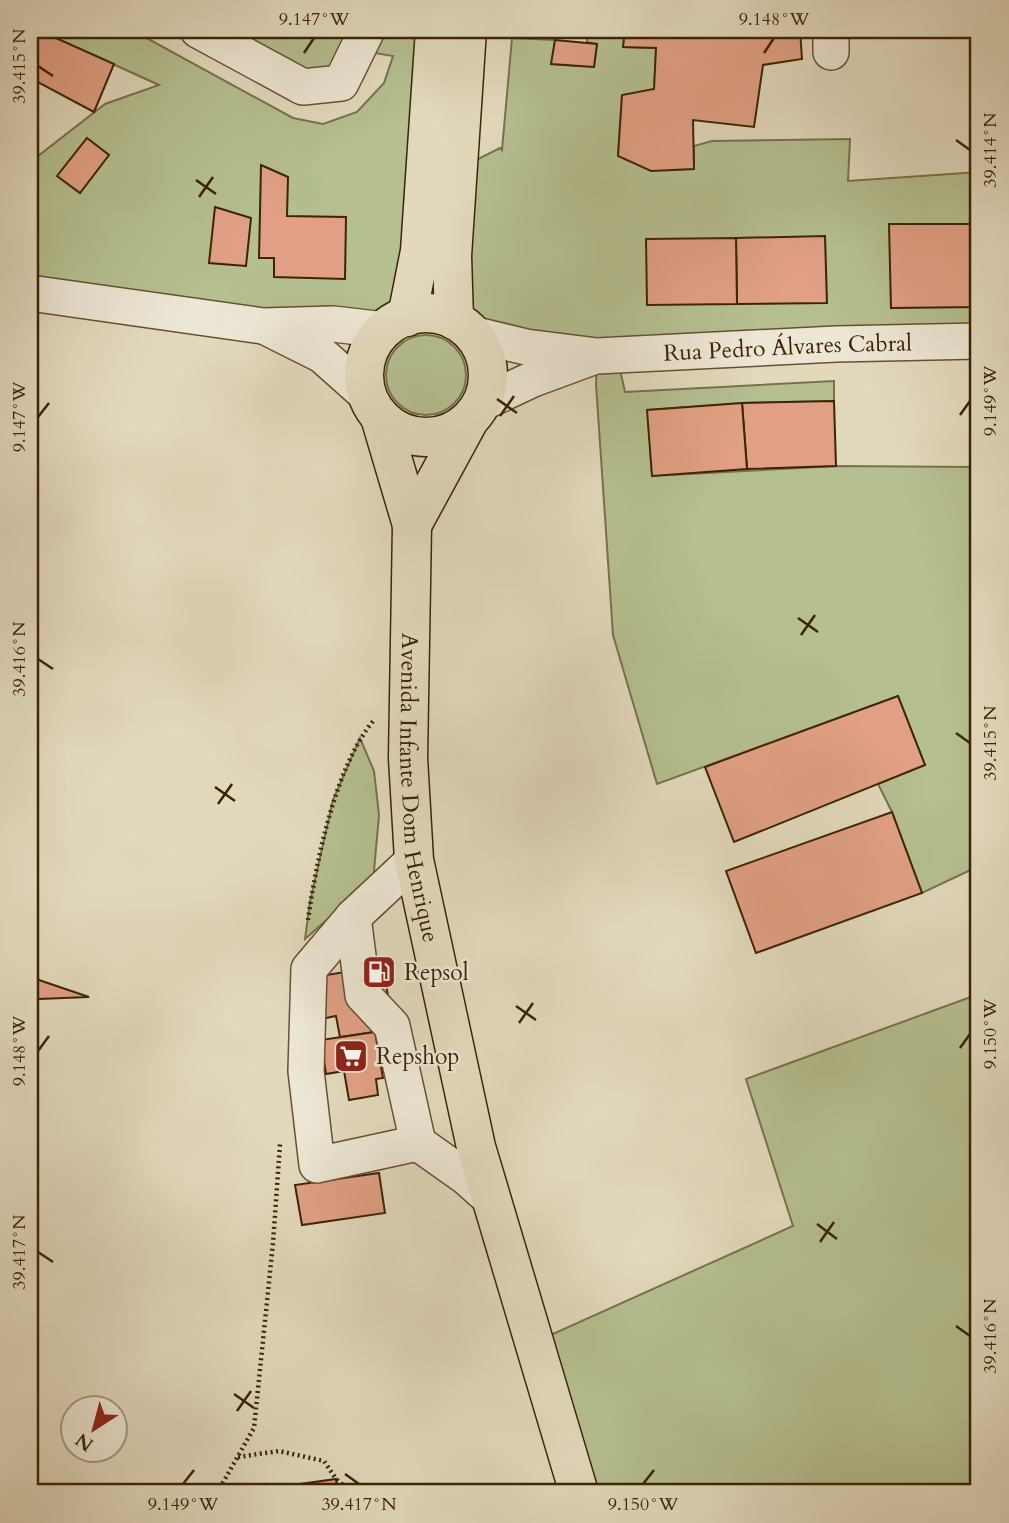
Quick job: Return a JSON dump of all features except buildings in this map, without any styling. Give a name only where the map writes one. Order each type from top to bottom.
[{"type":"main road","points":[[396,323],[421,251],[442,30]]},
{"type":"main road","points":[[442,30],[452,256],[463,327]]},
{"type":"main road","points":[[429,314],[463,327],[480,344],[488,367],[486,391],[475,412],[447,434],[423,437],[400,431],[374,406],[365,384],[366,360],[376,338],[396,323],[429,314]]},
{"type":"main road","name":"Avenida Infante Dom Henrique","points":[[374,406],[412,526],[408,758],[414,860],[476,1147],[579,1493]]},
{"type":"main road","name":"Avenida Infante Dom Henrique","points":[[412,526],[475,412]]},
{"type":"street","points":[[198,30],[303,87],[341,83],[367,30]]},
{"type":"street","points":[[30,293],[263,326],[396,323]]},
{"type":"street","points":[[263,326],[322,355],[374,406]]},
{"type":"street","points":[[463,327],[526,347],[597,356]]},
{"type":"street","name":"Rua Pedro Álvares Cabral","points":[[597,356],[836,344],[979,341]]},
{"type":"street","points":[[475,412],[533,379],[597,356]]},
{"type":"street","points":[[414,860],[354,917],[309,969],[306,1071],[317,1165],[418,1143]]},
{"type":"street","points":[[354,917],[363,995],[392,1026],[418,1143],[466,1177],[493,1201]]},
{"type":"path","points":[[238,1457],[279,1451],[324,1461],[336,1479],[352,1493]]},
{"type":"green space","points":[[38,30],[132,30],[293,118],[323,124],[357,112],[384,83],[393,56],[375,53],[341,83],[198,30],[435,30],[395,322],[30,293],[30,165],[33,160],[105,104],[159,85]]},
{"type":"green space","points":[[587,30],[625,30],[623,47],[656,48],[654,89],[622,96],[618,156],[651,170],[694,169],[694,146],[712,141],[850,139],[848,181],[979,172],[979,325],[617,356],[625,392],[834,381],[834,401],[742,403],[648,410],[652,476],[836,466],[979,467],[979,866],[922,893],[892,812],[878,784],[925,765],[898,696],[657,784],[613,635],[596,384],[597,356],[472,334],[468,164],[500,148],[502,150],[512,38],[555,40],[552,64],[594,67],[597,44],[587,42]]},
{"type":"green space","points":[[426,335],[441,338],[454,347],[463,360],[466,375],[463,390],[454,403],[441,412],[426,415],[411,412],[398,403],[389,390],[386,375],[389,360],[398,347],[411,338]]},
{"type":"green space","points":[[360,738],[374,771],[379,815],[372,893],[339,909],[305,939],[310,902],[333,800]]},
{"type":"green space","points":[[979,994],[979,1493],[579,1493],[535,1342],[793,1226],[746,1079]]},
{"type":"place","name":"Repsol","points":[[379,972]]},
{"type":"place","name":"Repshop","points":[[351,1056]]}]
